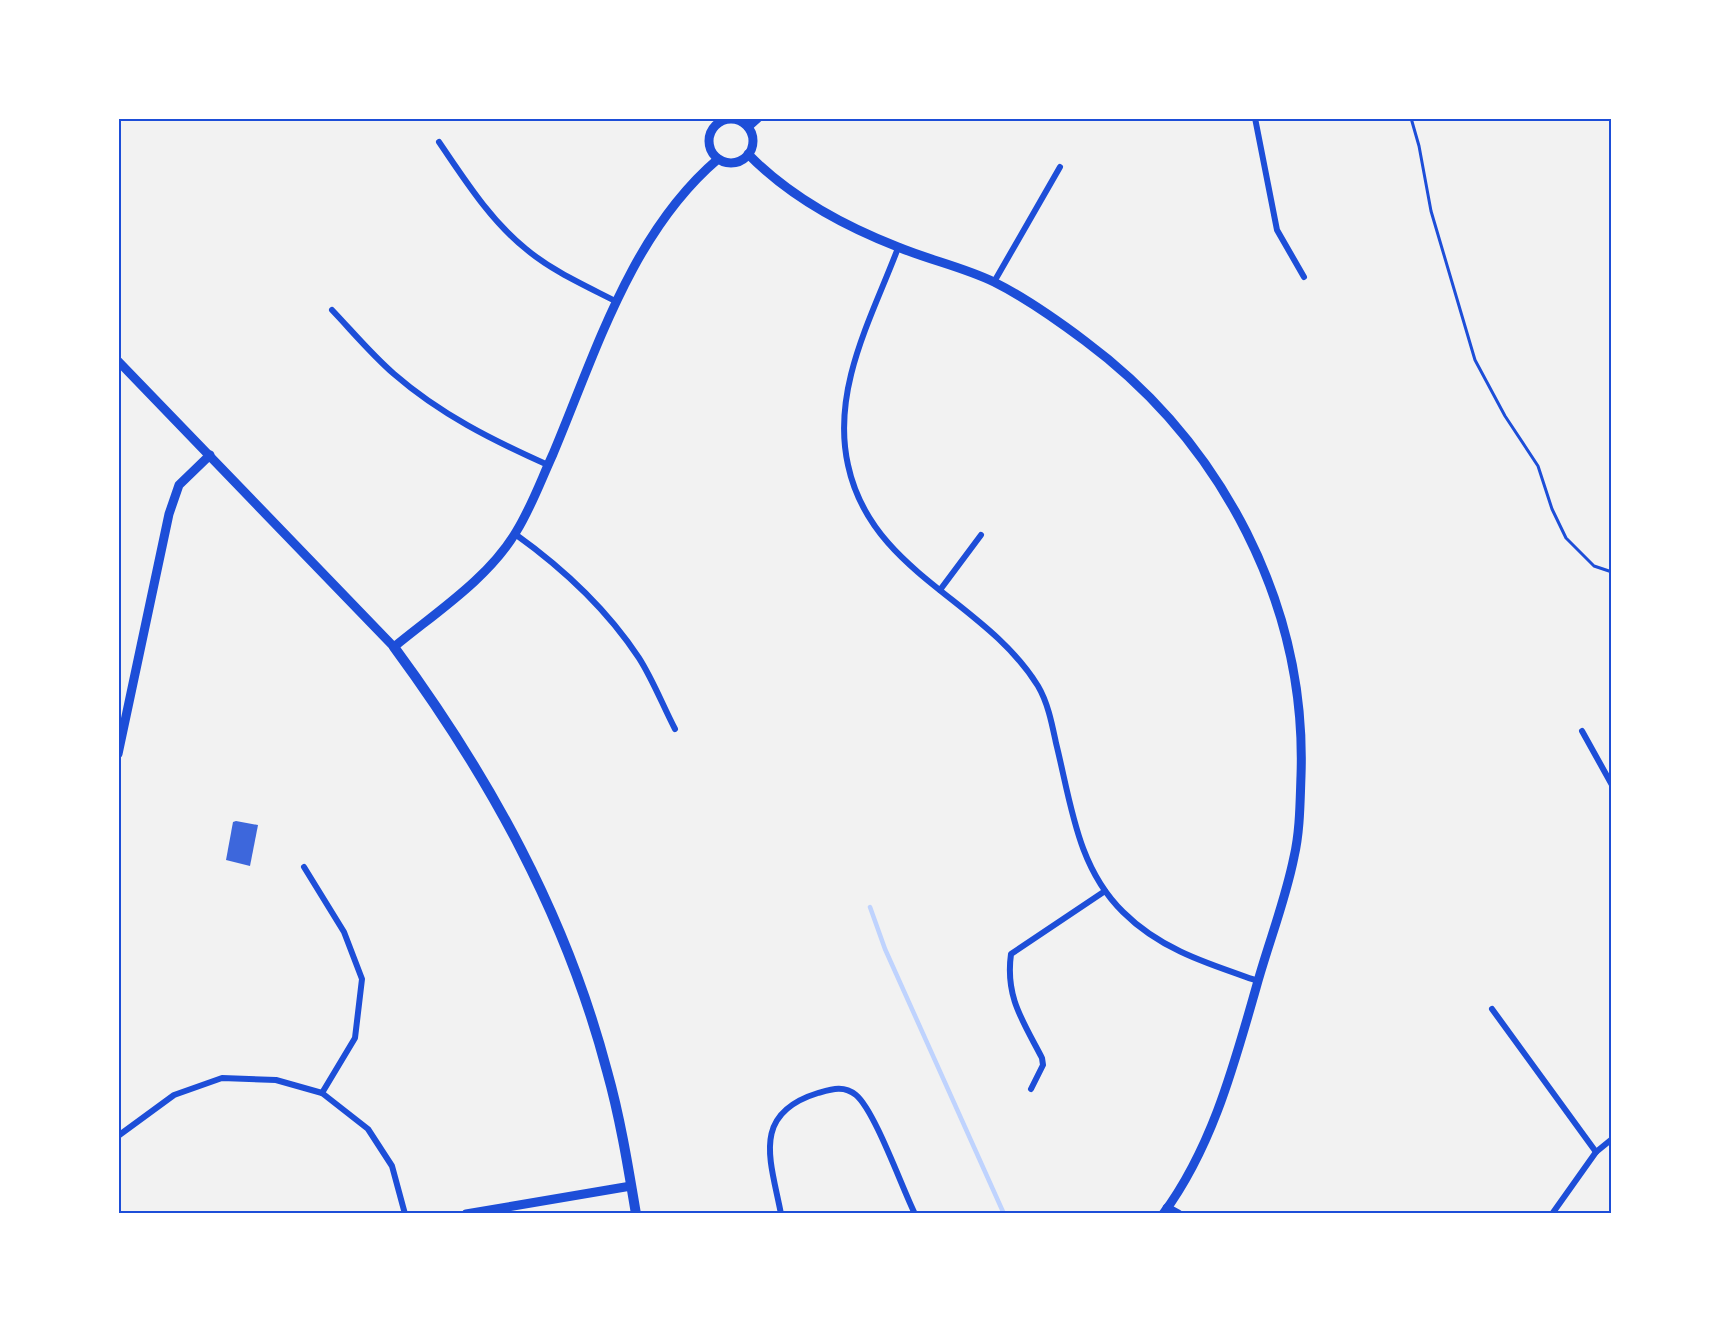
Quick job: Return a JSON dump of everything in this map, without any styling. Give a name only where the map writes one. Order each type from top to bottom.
[{"type":"main road","points":[[394,647],[438,706],[505,816],[550,906],[583,992],[608,1071],[636,1214]]},
{"type":"street","points":[[707,118],[715,126]]},
{"type":"street","points":[[748,127],[758,118]]},
{"type":"street","points":[[1255,118],[1278,230],[1304,277]]},
{"type":"street","points":[[732,119],[748,127],[753,141],[748,154],[734,163],[718,159],[709,143],[715,126],[732,119]]},
{"type":"street","points":[[439,142],[473,192],[526,249],[553,268],[617,302]]},
{"type":"street","points":[[748,154],[767,173],[810,204],[898,248],[994,282],[1085,341],[1127,374],[1198,453],[1226,494],[1265,569],[1285,627],[1297,689],[1302,750],[1295,855],[1228,1087],[1204,1140],[1165,1211],[1178,1214]]},
{"type":"street","points":[[118,361],[394,647],[471,583],[515,534],[548,465],[617,302],[641,255],[672,205],[699,174],[718,159]]},
{"type":"street","points":[[994,282],[1060,167]]},
{"type":"street","points":[[898,248],[851,371],[844,405],[843,433],[848,465],[857,493],[872,523],[898,556],[1012,652],[1039,688],[1049,713],[1077,831],[1088,863],[1105,891],[1123,912],[1148,934],[1182,955],[1258,981]]},
{"type":"street","points":[[332,310],[392,372],[423,398],[482,435],[548,465]]},
{"type":"street","points":[[118,754],[169,514],[179,485],[210,455]]},
{"type":"street","points":[[515,534],[576,581],[610,621],[640,660],[675,729]]},
{"type":"street","points":[[940,590],[981,535]]},
{"type":"street","points":[[1582,731],[1611,785]]},
{"type":"street","points":[[304,867],[344,932],[362,979],[355,1038],[322,1093]]},
{"type":"street","points":[[1031,1089],[1043,1065],[1042,1058],[1011,995],[1008,973],[1011,954],[1105,891]]},
{"type":"street","points":[[1492,1009],[1596,1152]]},
{"type":"street","points":[[118,1136],[174,1095],[222,1078],[276,1080],[322,1093],[368,1129],[392,1166],[405,1214]]},
{"type":"street","points":[[781,1214],[768,1143],[773,1127],[779,1116],[804,1097],[834,1088],[847,1089],[858,1096],[869,1114],[915,1214]]},
{"type":"street","points":[[1552,1214],[1596,1152],[1611,1139]]},
{"type":"street","points":[[466,1214],[631,1186]]},
{"type":"path","points":[[1411,118],[1419,146],[1431,211],[1475,360],[1505,416],[1538,466],[1552,509],[1566,538],[1594,566],[1611,572]]},
{"type":"building","points":[[233,822],[258,825],[250,866],[226,860]]},
{"type":"waterway","points":[[870,907],[885,949],[1004,1214]]}]
